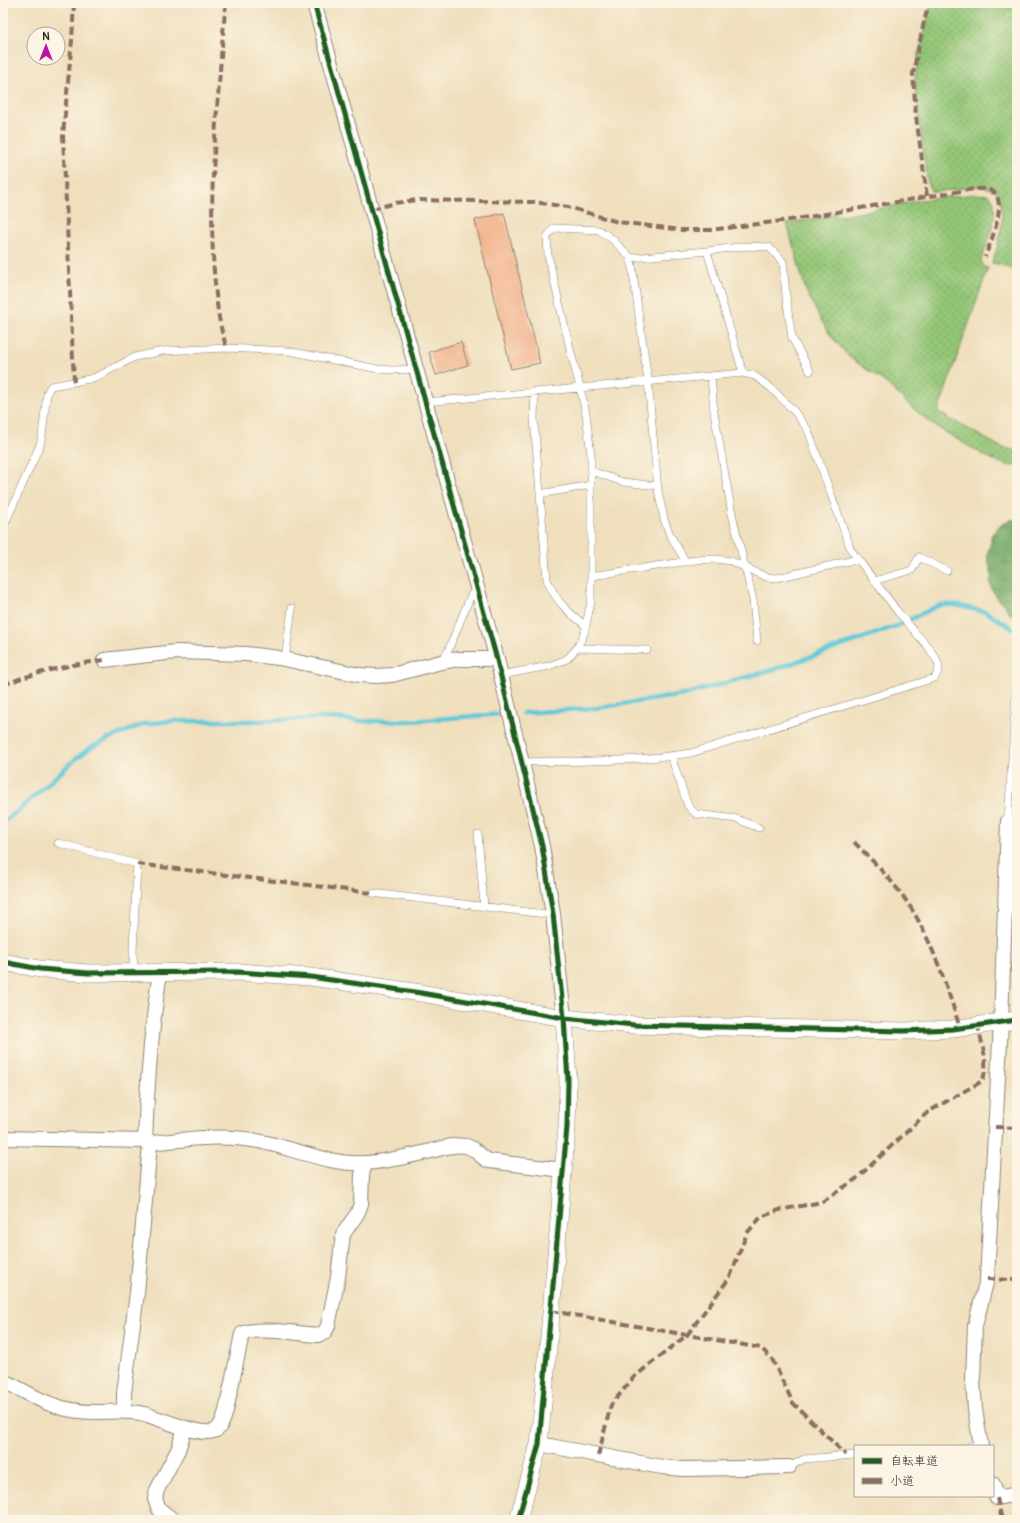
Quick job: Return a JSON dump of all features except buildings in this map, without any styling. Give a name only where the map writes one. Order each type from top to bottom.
[{"type":"street","points":[[314,3],[497,659],[542,846],[553,915],[564,1018],[568,1080],[563,1170],[539,1444],[518,1520]]},
{"type":"street","points":[[104,660],[176,652],[246,654],[360,675],[376,676],[392,675],[458,659],[497,659]]},
{"type":"street","points":[[977,1445],[973,1380],[975,1326],[987,1279],[1009,1022],[1008,821]]},
{"type":"street","points":[[3,962],[40,969],[88,973],[238,972],[311,977],[421,993],[564,1018],[634,1025],[903,1031],[953,1029],[1009,1022]]},
{"type":"street","points":[[124,1411],[124,1393],[137,1293],[146,1200],[147,1076],[152,1026],[160,972]]},
{"type":"street","points":[[3,1138],[147,1142],[211,1137],[239,1138],[323,1158],[344,1162],[365,1163],[457,1146],[466,1146],[475,1149],[482,1157],[489,1161],[563,1170]]},
{"type":"street","points":[[3,1381],[34,1398],[72,1411],[124,1411],[143,1414],[195,1431],[214,1431],[223,1420],[226,1411],[242,1334],[246,1332],[264,1331],[317,1335],[324,1333],[328,1326],[338,1277],[343,1234],[357,1214],[361,1204],[362,1175],[365,1163]]},
{"type":"street","points":[[173,1520],[159,1509],[155,1499],[157,1490],[178,1450],[186,1428]]},
{"type":"street","points":[[539,1444],[662,1468],[691,1469],[789,1467]]},
{"type":"street","points":[[994,1488],[997,1498],[1017,1494]]},
{"type":"lane","points":[[501,675],[549,666],[567,659],[577,648],[584,634],[591,602],[590,448],[586,414],[548,255],[547,237],[554,228],[599,230],[612,239],[631,258],[648,381],[658,486],[664,519],[670,535],[686,562]]},
{"type":"lane","points":[[631,258],[747,246],[769,247],[783,262],[792,338],[810,371]]},
{"type":"lane","points":[[707,250],[743,373]]},
{"type":"lane","points":[[3,528],[40,445],[46,392],[51,386],[90,379],[135,356],[162,351],[227,348],[289,351],[378,369],[417,369]]},
{"type":"lane","points":[[426,402],[743,373],[755,376],[771,388],[794,411],[808,430],[830,494],[852,550],[874,581],[929,648],[938,662],[938,670],[935,678],[691,753],[671,756],[601,760],[522,762]]},
{"type":"lane","points":[[711,376],[714,412],[732,514],[753,600],[757,641]]},
{"type":"lane","points":[[535,391],[534,419],[547,580],[554,596],[558,601],[567,611],[586,626]]},
{"type":"lane","points":[[591,472],[623,482],[658,486]]},
{"type":"lane","points":[[540,494],[591,484]]},
{"type":"lane","points":[[874,581],[912,570],[919,557],[947,571]]},
{"type":"lane","points":[[591,576],[686,562],[716,560],[731,561],[766,578],[778,578],[858,559]]},
{"type":"lane","points":[[441,662],[448,651],[472,595],[478,589]]},
{"type":"lane","points":[[285,660],[292,608]]},
{"type":"lane","points":[[577,648],[647,650]]},
{"type":"lane","points":[[1008,821],[1017,680]]},
{"type":"lane","points":[[671,756],[688,806],[696,814],[738,819],[759,828]]},
{"type":"lane","points":[[478,834],[484,907]]},
{"type":"lane","points":[[58,843],[137,864],[133,951],[134,973]]},
{"type":"lane","points":[[372,893],[553,915]]},
{"type":"lane","points":[[789,1467],[804,1459],[854,1455]]},
{"type":"green space","points":[[931,3],[1017,3],[1017,271],[992,263],[1000,236],[1002,216],[999,198],[995,190],[980,186],[936,192],[931,191],[928,185],[916,98],[915,78],[919,53]]},
{"type":"green space","points":[[976,194],[989,195],[993,199],[993,223],[981,261],[984,267],[988,268],[938,412],[1001,447],[1017,451],[1017,466],[1006,465],[987,457],[935,426],[917,412],[886,383],[849,357],[831,336],[806,291],[787,224],[834,214],[844,216],[920,200]]},
{"type":"green space","points":[[1017,519],[1017,616],[1010,614],[992,590],[990,582],[992,576],[987,555],[991,542],[991,536],[999,526],[1005,522]]},
{"type":"waterway","points":[[523,713],[596,708],[683,695],[775,669],[822,653],[899,625],[941,605],[956,605],[986,612],[1017,631]]},
{"type":"waterway","points":[[3,822],[17,812],[72,762],[90,748],[144,724],[172,721],[261,721],[321,718],[358,721],[412,721],[501,714]]},
{"type":"marked path","points":[[74,3],[63,135],[74,382]]},
{"type":"marked path","points":[[226,3],[213,170],[212,210],[214,271],[219,320],[227,348]]},
{"type":"marked path","points":[[927,196],[916,116],[913,74],[929,3]]},
{"type":"marked path","points":[[372,209],[395,203],[417,200],[534,202],[568,207],[618,222],[681,230],[710,230],[790,220],[973,189],[985,189],[992,191],[997,196],[999,204],[997,222],[985,257]]},
{"type":"marked path","points":[[3,685],[28,676],[78,664],[104,660]]},
{"type":"marked path","points":[[854,842],[893,884],[914,913],[937,961],[960,1028]]},
{"type":"marked path","points":[[137,864],[372,893]]},
{"type":"marked path","points":[[598,1456],[611,1405],[634,1377],[687,1335],[730,1277],[747,1233],[761,1217],[779,1210],[822,1202],[856,1179],[928,1112],[982,1081],[985,1061],[978,1026]]},
{"type":"marked path","points":[[995,1127],[1017,1128]]},
{"type":"marked path","points":[[987,1279],[1017,1280]]},
{"type":"marked path","points":[[551,1311],[761,1348],[772,1359],[793,1403],[846,1455]]},
{"type":"marked path","points":[[997,1498],[1002,1520]]},
{"type":"cycle path","points":[[314,3],[496,656],[542,846],[553,914],[564,1018],[568,1080],[567,1127],[539,1444],[518,1520]]},
{"type":"cycle path","points":[[3,962],[40,969],[88,973],[238,972],[311,977],[421,993],[564,1018],[634,1025],[903,1031],[953,1029],[1017,1020]]}]
